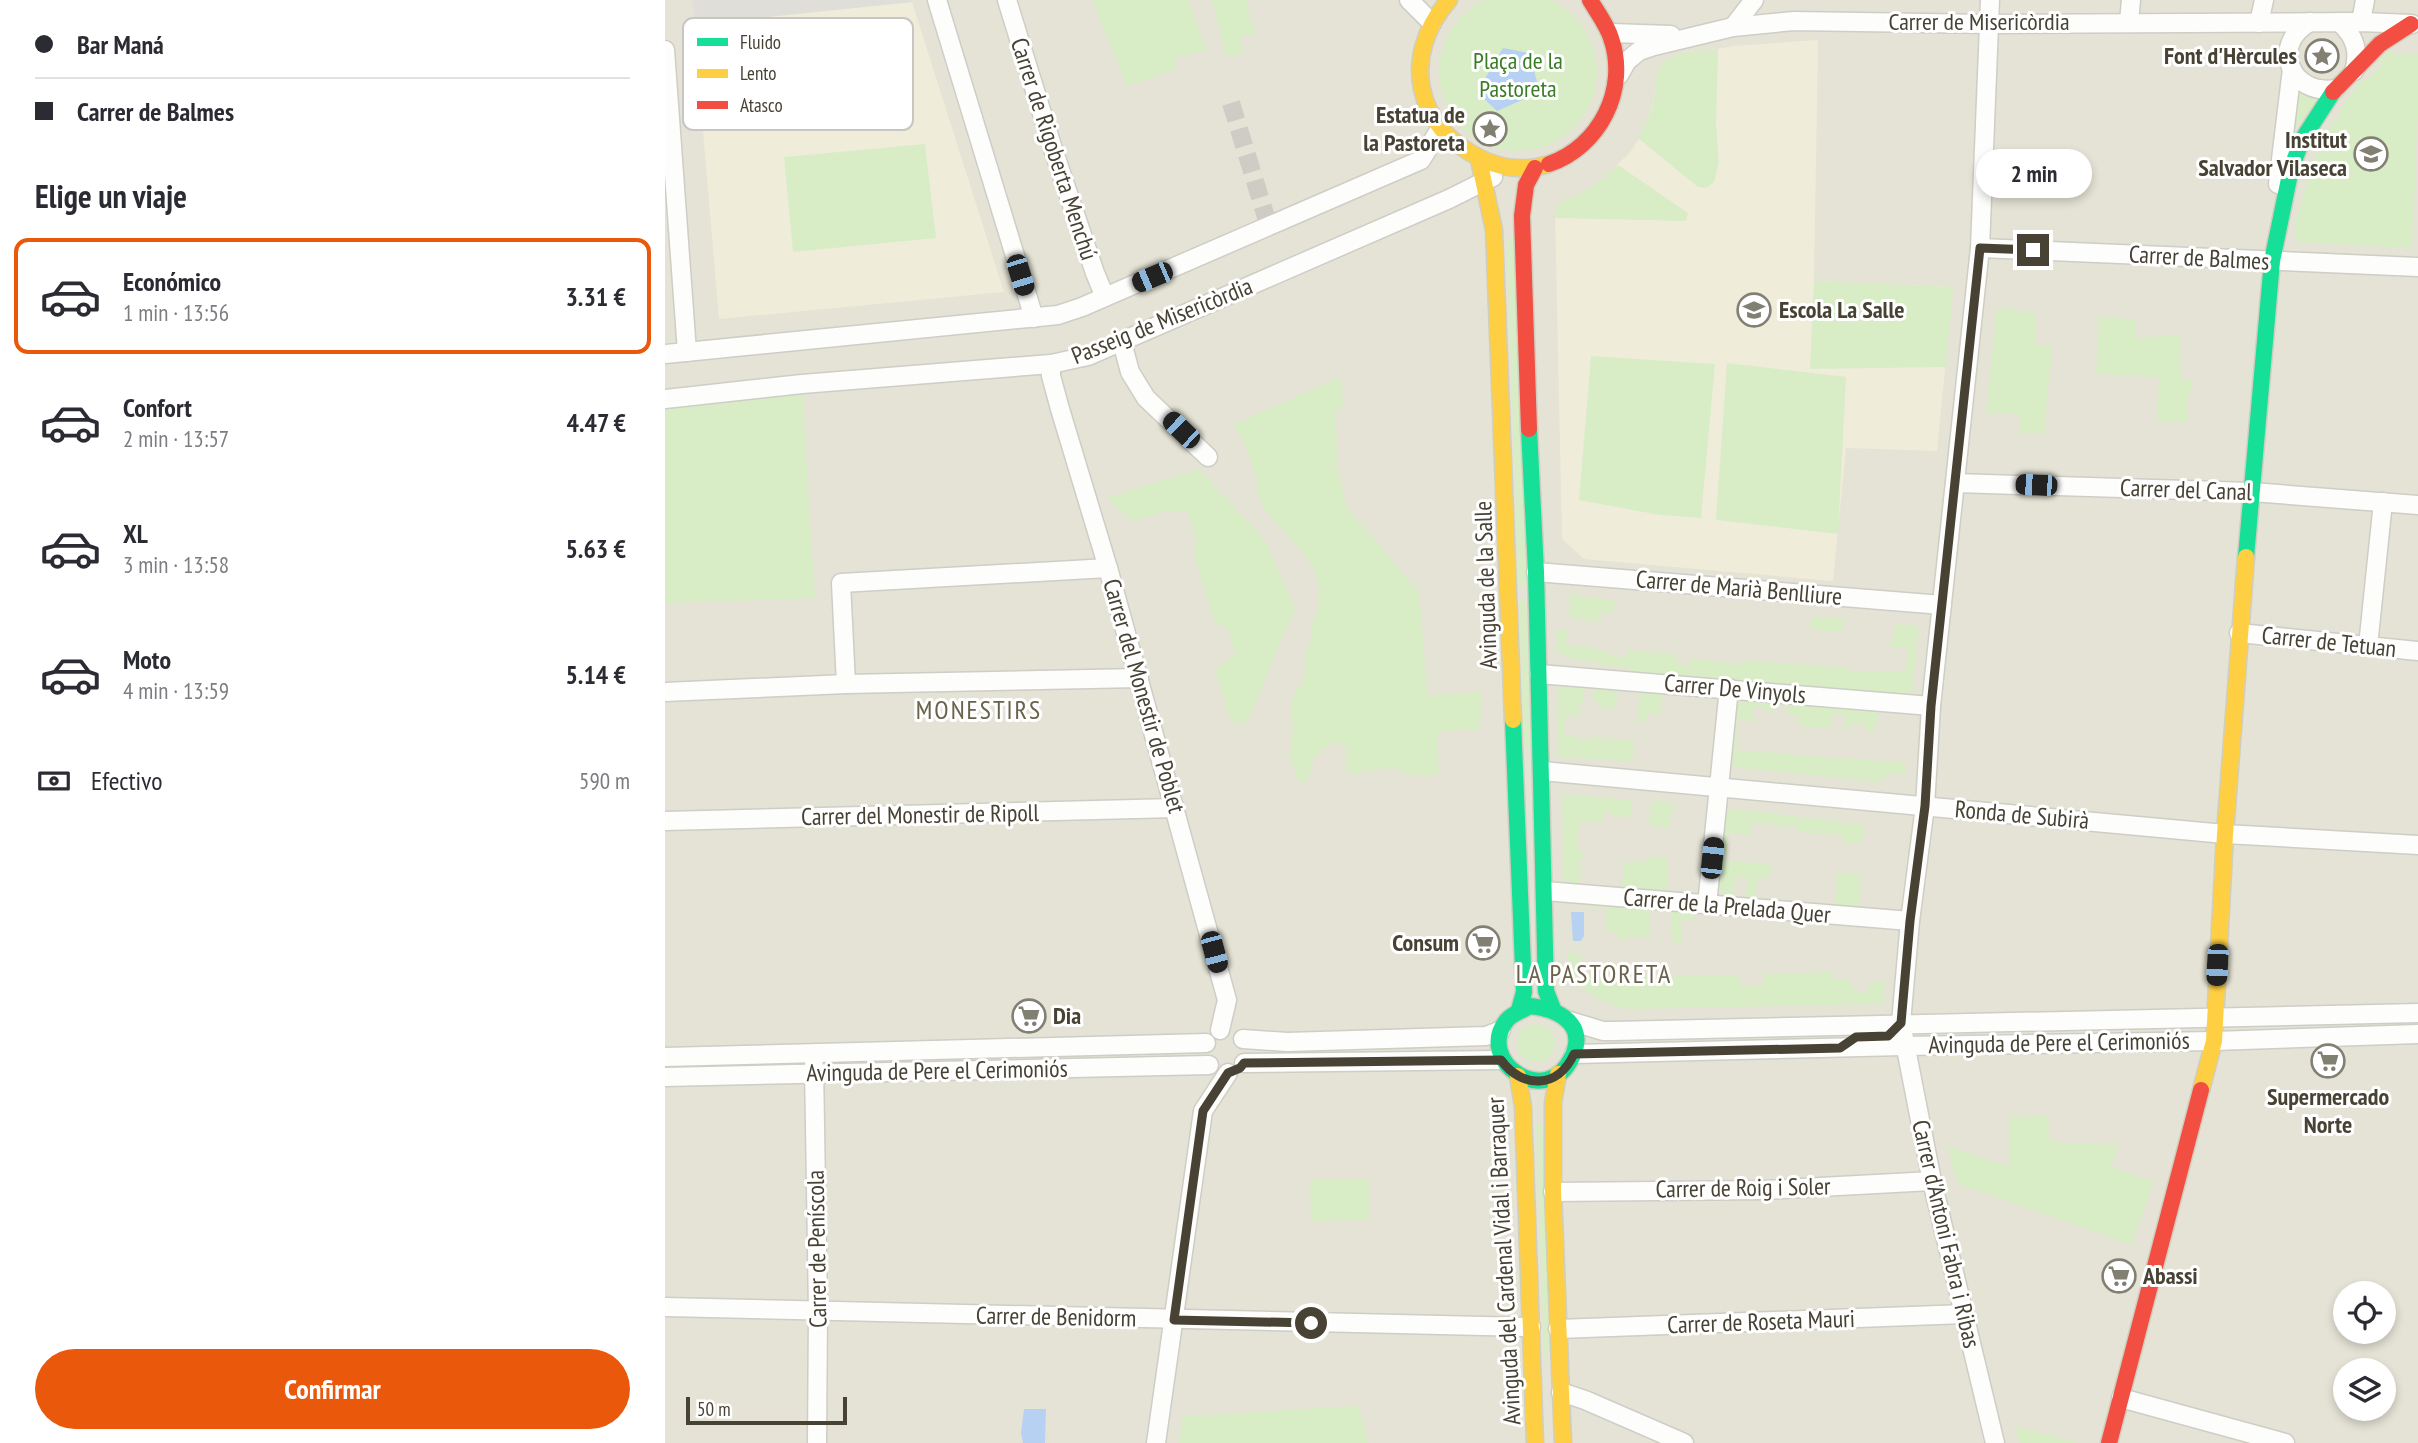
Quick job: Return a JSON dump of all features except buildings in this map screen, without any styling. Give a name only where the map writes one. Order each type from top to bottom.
[{"type":"street","points":[[937,0],[1034,318]]},
{"type":"street","name":"Carrer de Rigoberta Menchú","points":[[1007,0],[1053,149],[1094,273],[1105,297]]},
{"type":"street","points":[[1409,0],[1432,23]]},
{"type":"street","points":[[1443,2],[1425,39],[1420,70],[1425,101],[1440,129],[1459,149],[1479,160],[1511,168],[1535,168],[1560,160],[1584,145],[1601,125],[1613,101],[1619,75],[1617,53],[1602,15],[1590,0]]},
{"type":"street","points":[[1734,27],[1753,0]]},
{"type":"street","name":"Carrer d'Antoni Fabra i Ribas","points":[[1990,0],[1980,248],[1931,706],[1925,806],[1910,921],[1901,1023],[1903,1046],[1932,1181],[1995,1443]]},
{"type":"street","points":[[2129,22],[2131,0]]},
{"type":"street","points":[[2259,23],[2264,0]]},
{"type":"street","points":[[2361,22],[2365,0]]},
{"type":"street","name":"Carrer de Misericòrdia","points":[[1619,75],[1627,61],[1639,51],[1734,27],[1794,21],[1989,24],[2310,22]]},
{"type":"street","points":[[2109,1443],[2214,1041],[2239,633],[2279,171],[2292,69],[2288,50],[2290,40],[2294,33],[2310,22],[2415,24]]},
{"type":"street","points":[[2339,22],[2350,33],[2358,51],[2354,71]]},
{"type":"street","name":"Carrer de Misericòrdia","points":[[2259,23],[2281,29],[2290,40]]},
{"type":"street","points":[[2272,261],[2291,169],[2302,140],[2335,89],[2381,42],[2415,24]]},
{"type":"street","name":"Carrer de Misericòrdia","points":[[1611,33],[1699,36]]},
{"type":"street","points":[[665,50],[672,253],[687,352]]},
{"type":"street","points":[[2292,69],[2306,85],[2321,90],[2335,89]]},
{"type":"street","name":"Passeig de Misericòrdia","points":[[665,354],[1058,315],[1421,160],[1440,129]]},
{"type":"street","name":"Avinguda de la Salle","points":[[1479,160],[1494,230],[1521,896],[1524,992],[1520,1010]]},
{"type":"street","name":"Passeig de Misericòrdia","points":[[665,399],[802,384],[1051,364],[1088,356],[1449,199],[1511,168]]},
{"type":"street","name":"Avinguda de la Salle","points":[[1535,168],[1526,185],[1522,216],[1524,328],[1536,572],[1546,990],[1553,1009]]},
{"type":"street","name":"Carrer de Balmes","points":[[1980,248],[2418,267]]},
{"type":"street","points":[[1122,342],[1130,372],[1146,398],[1208,457]]},
{"type":"street","name":"Carrer del Monestir de Poblet","points":[[1051,364],[1051,376],[1060,409],[1108,568],[1227,1000],[1220,1030]]},
{"type":"street","name":"Carrer del Canal","points":[[1955,483],[2252,492],[2418,505]]},
{"type":"street","points":[[2368,646],[2383,502]]},
{"type":"street","points":[[846,684],[841,583],[1108,568]]},
{"type":"street","name":"Carrer de Marià Benlliure","points":[[1536,572],[1942,605]]},
{"type":"street","name":"Carrer de Tetuan","points":[[2239,633],[2418,652]]},
{"type":"street","name":"Carrer De Vinyols","points":[[1539,674],[1931,706]]},
{"type":"street","points":[[665,692],[846,684],[1139,678]]},
{"type":"street","points":[[1707,905],[1729,688]]},
{"type":"street","name":"Ronda de Subirà","points":[[1542,771],[2225,834],[2418,845]]},
{"type":"street","name":"Carrer del Monestir de Ripoll","points":[[665,821],[1175,808]]},
{"type":"street","name":"Carrer de la Prelada Quer","points":[[1545,891],[1910,921]]},
{"type":"street","points":[[1531,1006],[1553,1009],[1570,1021],[1576,1035],[1574,1054],[1558,1074],[1538,1081],[1518,1076],[1501,1060],[1501,1030],[1506,1021],[1520,1010],[1531,1006]]},
{"type":"street","name":"Avinguda de Pere el Cerimoniós","points":[[1570,1021],[1603,1031],[2418,1013]]},
{"type":"street","points":[[1840,1048],[1856,1037],[1888,1036],[1901,1023]]},
{"type":"street","points":[[1220,1030],[1233,1031],[1243,1039],[1247,1051],[1240,1068],[1228,1073],[1220,1072],[1209,1065],[1205,1058],[1206,1043],[1214,1033],[1220,1030]]},
{"type":"street","points":[[1243,1039],[1287,1042],[1486,1036],[1501,1030]]},
{"type":"street","name":"Avinguda de Pere el Cerimoniós","points":[[1574,1054],[2214,1041],[2418,1034]]},
{"type":"street","name":"Avinguda de Pere el Cerimoniós","points":[[665,1057],[1206,1043]]},
{"type":"street","name":"Carrer de Peníscola","points":[[814,1054],[817,1443]]},
{"type":"street","points":[[1244,1063],[1501,1060]]},
{"type":"street","name":"Avinguda de Pere el Cerimoniós","points":[[665,1077],[1209,1065]]},
{"type":"street","points":[[1156,1443],[1203,1111],[1228,1073]]},
{"type":"street","name":"Avinguda del Cardenal Vidal i Barraquer","points":[[1558,1074],[1553,1103],[1553,1192],[1563,1443]]},
{"type":"street","name":"Avinguda del Cardenal Vidal i Barraquer","points":[[1518,1076],[1523,1107],[1535,1443]]},
{"type":"street","name":"Carrer de Roig i Soler","points":[[1553,1192],[1765,1190],[1932,1181]]},
{"type":"street","name":"Carrer de Benidorm","points":[[665,1307],[1531,1328]]},
{"type":"street","name":"Carrer de Roseta Mauri","points":[[1558,1329],[1965,1314]]},
{"type":"street","points":[[1561,1392],[1684,1443]]},
{"type":"street","points":[[2121,1398],[2285,1443]]},
{"type":"shaded area","points":[[665,0],[2418,0],[2418,1443],[665,1443]]},
{"type":"shaded area","points":[[693,0],[912,2],[753,18],[694,18]]},
{"type":"shaded area","points":[[912,2],[1004,292],[719,319],[703,130],[913,130],[913,18],[760,18]]},
{"type":"shaded area","name":"Escola La Salle","points":[[1818,40],[1814,281],[1953,287],[1937,451],[1846,448],[1833,581],[1584,559],[1562,539],[1555,209],[1558,203],[1578,195],[1604,178],[1632,150],[1645,128],[1653,102],[1657,72],[1669,58],[1734,46]]},
{"type":"green space","name":"Plaça de la Pastoreta","points":[[1488,-1],[1548,-1],[1562,6],[1584,28],[1595,57],[1595,87],[1584,116],[1562,138],[1533,149],[1503,149],[1474,138],[1452,116],[1441,87],[1441,57],[1452,28],[1474,6]]},
{"type":"green space","points":[[1092,0],[1188,0],[1207,50],[1176,58],[1176,69],[1127,86]]},
{"type":"green space","points":[[1212,0],[1248,0],[1255,35],[1240,37],[1243,53],[1226,57]]},
{"type":"green space","points":[[2323,39],[2334,44],[2339,55],[2334,66],[2323,71],[2312,66],[2307,55],[2312,44]]},
{"type":"green space","points":[[1718,49],[1716,125],[1719,162],[1714,182],[1706,188],[1698,187],[1638,138],[1650,112],[1656,78],[1664,62],[1680,54]]},
{"type":"green space","name":"Institut Salvador Vilaseca","points":[[2393,51],[2398,55],[2418,54],[2412,248],[2299,242],[2296,238],[2295,222],[2321,140],[2340,113],[2342,105],[2363,79],[2368,79],[2381,66],[2380,61],[2387,52]]},
{"type":"green space","points":[[2297,88],[2318,99],[2292,133]]},
{"type":"green space","points":[[925,144],[936,238],[793,252],[784,157]]},
{"type":"green space","points":[[1618,165],[1688,213],[1686,221],[1555,218],[1558,203],[1578,195]]},
{"type":"green space","points":[[1514,236],[1526,585],[1518,585],[1507,237]]},
{"type":"green space","points":[[1814,281],[1953,287],[1946,367],[1810,369]]},
{"type":"green space","points":[[1997,307],[2036,313],[2036,344],[2052,347],[2044,433],[2020,433],[2020,414],[1986,413]]},
{"type":"green space","points":[[2099,316],[2135,320],[2136,337],[2180,335],[2181,379],[2191,380],[2187,421],[2157,422],[2159,378],[2096,373]]},
{"type":"green space","points":[[1591,356],[1715,364],[1701,518],[1660,515],[1579,500]]},
{"type":"green space","points":[[1727,363],[1846,377],[1838,534],[1716,520]]},
{"type":"green space","points":[[1335,379],[1341,379],[1343,408],[1336,410],[1337,475],[1340,476],[1346,506],[1419,592],[1428,695],[1482,692],[1480,729],[1437,732],[1439,773],[1419,776],[1384,769],[1345,772],[1347,751],[1343,744],[1338,743],[1326,748],[1312,760],[1310,774],[1305,783],[1297,780],[1290,757],[1293,695],[1303,683],[1306,656],[1320,594],[1316,575],[1308,559],[1265,510],[1257,494],[1256,477],[1244,443],[1233,425]]},
{"type":"green space","points":[[802,384],[815,598],[665,603],[665,399]]},
{"type":"green space","points":[[1198,469],[1264,538],[1295,608],[1247,722],[1231,723],[1215,670],[1235,653],[1228,629],[1215,624],[1194,555],[1196,540],[1188,512],[1167,511],[1132,521],[1106,498]]},
{"type":"green space","points":[[1570,594],[1615,601],[1613,614],[1601,612],[1600,622],[1569,618]]},
{"type":"green space","points":[[1519,600],[1526,600],[1531,748],[1524,748]]},
{"type":"green space","points":[[1811,617],[1845,619],[1842,632],[1810,630]]},
{"type":"green space","points":[[1896,624],[1918,626],[1912,696],[1649,673],[1569,658],[1556,651],[1557,630],[1568,630],[1566,646],[1596,647],[1597,650],[1610,652],[1610,656],[1626,657],[1627,650],[1673,654],[1677,656],[1677,664],[1690,665],[1691,658],[1740,665],[1741,660],[1850,668],[1851,671],[1905,672],[1908,648],[1889,647]]},
{"type":"green space","points":[[1558,684],[1585,684],[1579,716],[1566,715],[1564,735],[1589,740],[1591,737],[1635,741],[1632,761],[1558,757]]},
{"type":"green space","points":[[1595,685],[1618,687],[1615,709],[1597,708],[1597,701],[1593,700]]},
{"type":"green space","points":[[1641,690],[1662,692],[1662,714],[1648,713],[1646,722],[1636,721]]},
{"type":"green space","points":[[1743,698],[1878,712],[1875,732],[1865,731],[1865,724],[1852,723],[1851,730],[1844,729],[1846,715],[1833,713],[1831,728],[1798,726],[1798,715],[1787,714],[1787,706],[1776,705],[1775,712],[1766,711],[1766,707],[1754,707],[1753,721],[1738,720],[1736,750],[1906,763],[1905,773],[1889,775],[1880,782],[1734,767],[1731,755],[1735,705]]},
{"type":"green space","points":[[1562,794],[1632,800],[1631,812],[1627,817],[1612,816],[1609,812],[1603,814],[1602,822],[1580,821],[1577,850],[1583,851],[1579,884],[1564,884]]},
{"type":"green space","points":[[1652,801],[1673,802],[1669,828],[1649,826]]},
{"type":"green space","points":[[1734,809],[1865,825],[1864,837],[1861,838],[1860,844],[1842,842],[1841,835],[1798,832],[1797,828],[1751,822],[1751,835],[1728,833],[1726,861],[1771,864],[1770,878],[1757,878],[1756,898],[1746,897],[1748,877],[1736,877],[1733,896],[1722,894],[1718,888],[1726,813]]},
{"type":"green space","points":[[1648,856],[1668,859],[1668,892],[1619,888],[1622,884],[1624,862],[1647,861]]},
{"type":"green space","points":[[1838,872],[1861,874],[1860,909],[1834,907]]},
{"type":"green space","points":[[1590,903],[1649,908],[1649,937],[1618,939],[1618,932],[1605,932],[1605,908],[1589,907]]},
{"type":"green space","points":[[1671,911],[1693,912],[1695,920],[1681,920],[1682,945],[1678,946],[1677,941],[1671,941]]},
{"type":"green space","points":[[1567,952],[1581,953],[1583,978],[1740,975],[1741,987],[1764,985],[1764,974],[1833,972],[1832,980],[1851,980],[1854,993],[1864,992],[1870,981],[1885,982],[1883,1004],[1629,1009],[1596,998],[1587,992],[1574,976]]},
{"type":"green space","points":[[1536,1024],[1550,1029],[1555,1043],[1550,1057],[1536,1062],[1522,1057],[1517,1043],[1522,1029]]},
{"type":"green space","points":[[2048,1116],[2049,1142],[2119,1145],[2111,1167],[2153,1181],[2132,1245],[1957,1183],[1948,1146],[2010,1167],[2009,1117]]},
{"type":"green space","points":[[1536,1124],[1542,1124],[1550,1354],[1544,1354]]},
{"type":"green space","points":[[1310,1180],[1369,1180],[1369,1220],[1311,1221]]},
{"type":"green space","points":[[1359,1406],[1368,1443],[1179,1443],[1183,1416]]},
{"type":"green space","points":[[2015,1426],[2080,1443],[2019,1443]]},
{"type":"water","points":[[1503,48],[1529,53],[1540,92],[1497,111],[1477,92]]},
{"type":"water","points":[[1571,912],[1584,912],[1584,936],[1581,941],[1573,941]]},
{"type":"water","points":[[1024,1409],[1046,1409],[1045,1443],[1023,1443],[1021,1433]]},
{"type":"tunnel","points":[[1231,103],[1269,227]]},
{"type":"traffic: fast","points":[[2246,557],[2272,261],[2291,169],[2302,140],[2333,92]]},
{"type":"traffic: fast","points":[[1529,429],[1536,572],[1546,991],[1553,1009]]},
{"type":"traffic: fast","points":[[1513,720],[1524,992],[1519,1010]]},
{"type":"traffic: fast","points":[[1530,1006],[1551,1011],[1568,1020],[1576,1036],[1572,1057],[1561,1073],[1547,1080],[1532,1080],[1518,1074],[1506,1064],[1500,1051],[1499,1036],[1507,1020],[1530,1006]]},
{"type":"traffic: slow","points":[[1449,0],[1434,22],[1424,44],[1420,67],[1422,89],[1429,110],[1442,129],[1459,146],[1482,159],[1515,168],[1549,164]]},
{"type":"traffic: slow","points":[[1479,160],[1494,230],[1513,720]]},
{"type":"traffic: slow","points":[[2201,1090],[2214,1041],[2225,834],[2246,557]]},
{"type":"traffic: slow","points":[[1558,1074],[1553,1103],[1553,1192],[1563,1443]]},
{"type":"traffic: slow","points":[[1518,1076],[1523,1107],[1535,1443]]},
{"type":"traffic: jam","points":[[1549,164],[1567,156],[1595,130],[1612,96],[1616,58],[1611,38],[1590,0]]},
{"type":"traffic: jam","points":[[2333,92],[2380,44],[2411,24]]},
{"type":"traffic: jam","points":[[1529,429],[1522,216],[1526,185],[1535,168]]},
{"type":"traffic: jam","points":[[2109,1443],[2201,1090]]},
{"type":"place","name":"Font d'Hèrcules","points":[[2322,56]]},
{"type":"place","name":"Estatua de la Pastoreta","points":[[1490,129]]},
{"type":"place","name":"Institut Salvador Vilaseca","points":[[2371,154]]},
{"type":"place","name":"Escola La Salle","points":[[1754,310]]},
{"type":"place","name":"Consum","points":[[1483,943]]},
{"type":"place","name":"Dia","points":[[1029,1016]]},
{"type":"place","name":"Supermercado Norte","points":[[2328,1061]]},
{"type":"place","name":"Abassi","points":[[2119,1276]]},
{"type":"district","name":"MONESTIRS","points":[[979,710]]},
{"type":"district","name":"LA PASTORETA","points":[[1594,974]]},
{"type":"route","points":[[1311,1323],[1174,1320],[1203,1111],[1228,1073],[1234,1072],[1244,1063],[1501,1060],[1518,1076],[1538,1081],[1558,1074],[1574,1054],[1840,1048],[1856,1037],[1888,1036],[1901,1023],[1910,921],[1925,806],[1931,706],[1980,248],[2033,250]]}]
